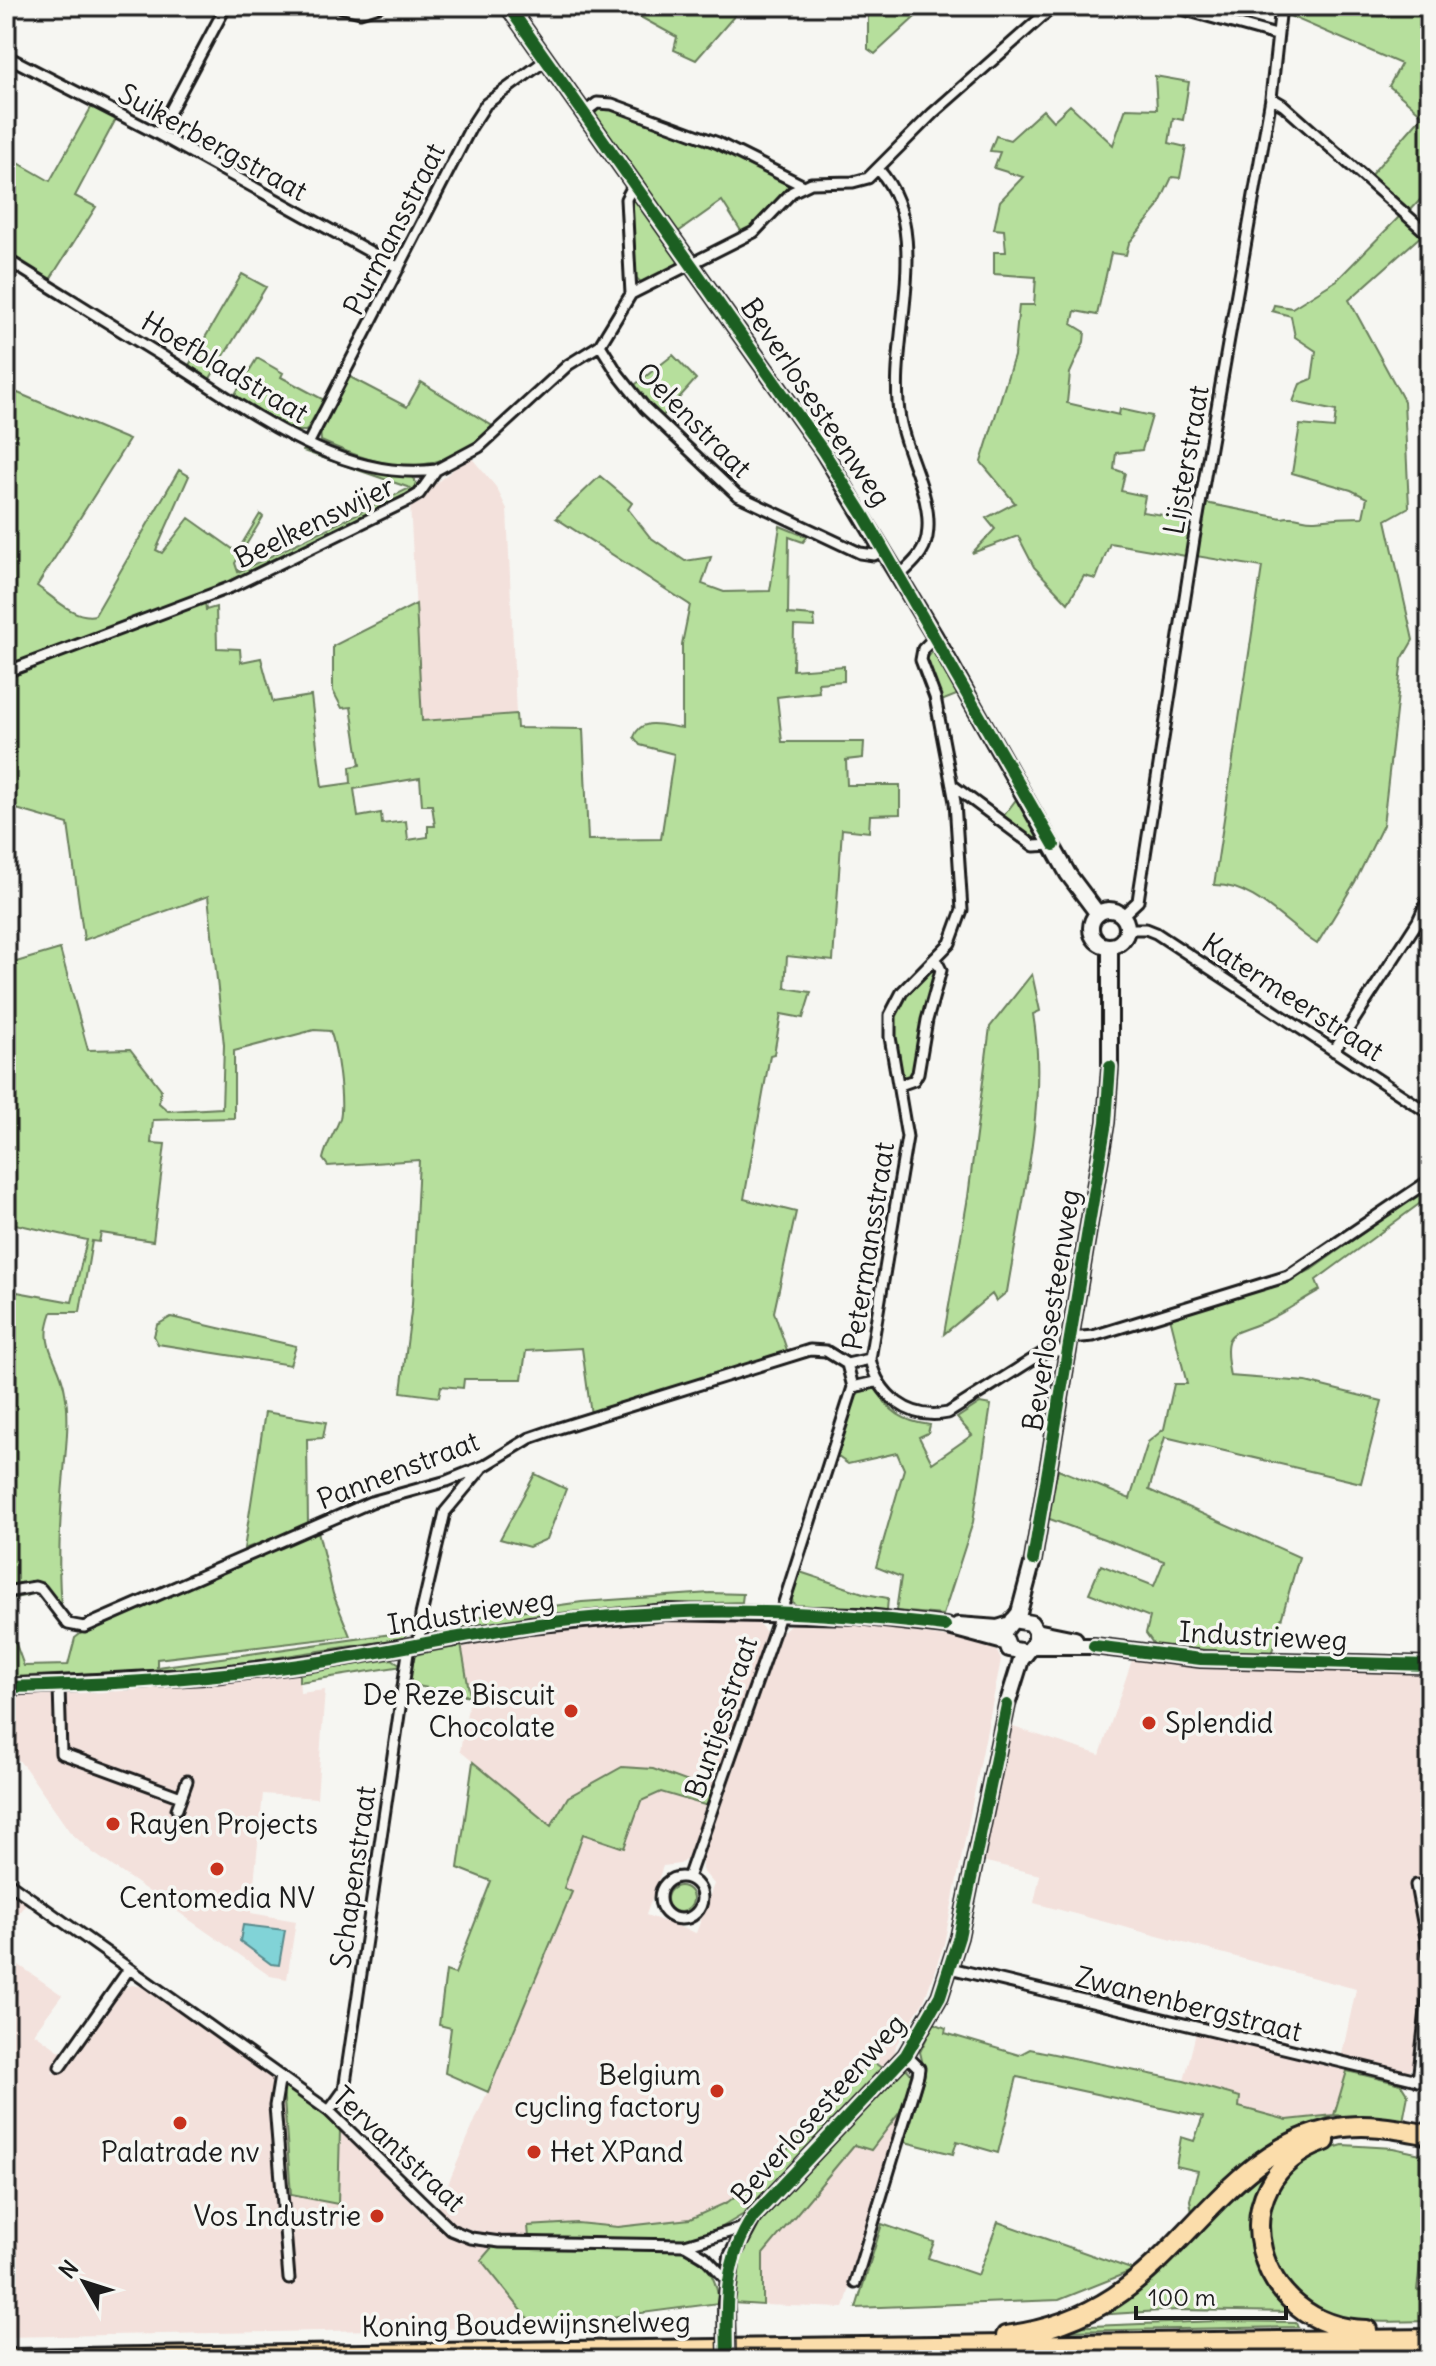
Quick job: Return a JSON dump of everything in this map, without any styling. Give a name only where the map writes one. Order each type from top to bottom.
[{"type":"highway","points":[[978,2345],[994,2336],[1060,2323],[1115,2296],[1142,2275],[1254,2167],[1293,2142],[1341,2127],[1389,2128],[1430,2135]]},
{"type":"highway","points":[[1430,2147],[1358,2136],[1332,2139],[1306,2150],[1286,2166],[1270,2188],[1262,2207],[1259,2233],[1264,2261],[1273,2281],[1289,2301],[1306,2313],[1350,2329],[1430,2331]]},
{"type":"highway","name":"Koning Boudewijnsnelweg","points":[[6,2359],[1430,2339]]},
{"type":"highway","points":[[1071,2360],[1430,2354]]},
{"type":"street","points":[[158,134],[226,6]]},
{"type":"street","points":[[336,6],[360,12],[379,6]]},
{"type":"street","name":"Beverlosesteenweg","points":[[508,6],[823,451],[935,637],[1074,883],[1098,914],[1091,932],[1096,941],[1110,946],[1108,1104],[1033,1560],[1010,1623]]},
{"type":"street","points":[[585,112],[597,103],[612,104],[718,143],[802,185],[853,182],[879,170],[933,113],[1054,6]]},
{"type":"street","points":[[1171,6],[1276,35]]},
{"type":"street","name":"Lijsterstraat","points":[[1125,922],[1138,901],[1190,566],[1271,98],[1281,6]]},
{"type":"street","name":"Suikerbergstraat","points":[[6,56],[158,134],[399,268]]},
{"type":"street","name":"Purmansstraat","points":[[309,442],[486,104],[546,60]]},
{"type":"street","points":[[1271,98],[1283,105],[1430,236]]},
{"type":"street","points":[[879,170],[895,195],[904,223],[906,289],[897,400],[925,503],[928,534],[919,557],[899,576]]},
{"type":"street","points":[[631,294],[626,199],[634,184]]},
{"type":"street","points":[[600,345],[631,294],[754,232],[802,185]]},
{"type":"street","name":"Hoefbladstraat","points":[[6,259],[259,416],[309,442],[361,463],[396,472],[436,470]]},
{"type":"street","name":"Oelenstraat","points":[[600,345],[629,390],[737,495],[860,553],[874,555],[884,550]]},
{"type":"street","name":"Beelkenswijer","points":[[6,672],[231,587],[409,500],[419,494],[436,470],[479,447],[568,365],[600,345]]},
{"type":"street","name":"Petermansstraat","points":[[935,637],[923,649],[921,660],[935,697],[952,785],[962,910],[956,932],[902,992],[890,1015],[889,1030],[907,1137],[870,1359],[875,1382],[914,1411],[939,1415],[959,1407],[1046,1351],[1288,1276],[1430,1180]]},
{"type":"street","points":[[952,785],[1034,846],[1054,845]]},
{"type":"street","points":[[1334,1051],[1418,921],[1430,895]]},
{"type":"street","points":[[1098,914],[1107,910],[1125,922],[1120,942],[1110,946]]},
{"type":"street","name":"Katermeerstraat","points":[[1125,922],[1156,933],[1430,1114]]},
{"type":"street","points":[[900,1085],[914,1080],[918,1073],[927,1020],[941,970],[935,958]]},
{"type":"street","name":"Pannenstraat","points":[[6,1592],[41,1589],[68,1624],[84,1627],[371,1502],[447,1481],[484,1466],[530,1438],[810,1350],[826,1351],[847,1364]]},
{"type":"street","points":[[870,1359],[847,1364],[853,1387],[875,1382]]},
{"type":"street","name":"Buntjesstraat","points":[[688,1878],[781,1612],[853,1387]]},
{"type":"street","name":"Schapenstraat","points":[[329,2111],[344,2090],[414,1645],[445,1512],[484,1466]]},
{"type":"street","name":"Beverlosesteenweg","points":[[1033,1560],[1034,1627]]},
{"type":"street","name":"Industrieweg","points":[[6,1687],[205,1676],[312,1663],[601,1617],[781,1612],[858,1616],[945,1626],[1010,1623],[1034,1627],[1094,1646]]},
{"type":"street","points":[[1007,1646],[1010,1623]]},
{"type":"street","name":"Industrieweg","points":[[945,1626],[1007,1646],[1030,1649],[1094,1646],[1201,1659],[1430,1665]]},
{"type":"street","points":[[1030,1649],[1034,1627]]},
{"type":"street","name":"Beverlosesteenweg","points":[[1007,1646],[1007,1705]]},
{"type":"street","name":"Beverlosesteenweg","points":[[727,2360],[727,2280],[732,2256],[746,2227],[906,2055],[933,2010],[950,1968],[1007,1705],[1030,1649]]},
{"type":"street","points":[[59,1686],[61,1753],[181,1797]]},
{"type":"street","points":[[177,1809],[187,1781]]},
{"type":"street","points":[[688,1878],[699,1887],[700,1907],[691,1917],[677,1919],[661,1906],[661,1893],[668,1881],[688,1878]]},
{"type":"street","name":"Tervantstraat","points":[[6,1881],[329,2111],[432,2215],[461,2234],[500,2242],[685,2245],[746,2227]]},
{"type":"street","points":[[1416,1885],[1430,1959]]},
{"type":"street","name":"Zwanenbergstraat","points":[[950,1968],[1430,2083]]},
{"type":"street","points":[[60,2067],[129,1969]]},
{"type":"street","points":[[1418,2081],[1430,1975]]},
{"type":"street","name":"Beverlosesteenweg","points":[[855,2283],[918,2075],[919,2068],[906,2055]]},
{"type":"street","points":[[280,2076],[275,2106],[289,2279]]},
{"type":"street","points":[[685,2245],[705,2257],[727,2280]]},
{"type":"shaded area","points":[[470,456],[496,487],[507,509],[516,714],[422,721],[410,504]]},
{"type":"shaded area","points":[[755,1619],[766,1632],[765,1647],[713,1791],[653,1769],[622,1767],[568,1797],[551,1827],[460,1751],[470,1696],[461,1644],[599,1625]]},
{"type":"shaded area","points":[[795,1620],[873,1626],[972,1641],[997,1651],[1001,1660],[944,1944],[924,2001],[896,2045],[894,2057],[883,2069],[880,2065],[866,2064],[767,2171],[728,2202],[690,2219],[618,2227],[577,2223],[528,2226],[529,2237],[480,2234],[451,2222],[437,2210],[572,1893],[564,1889],[583,1834],[624,1848],[641,1801],[661,1792],[708,1806],[689,1857],[680,1864],[663,1866],[646,1915],[696,1933],[714,1884],[702,1870],[702,1854],[781,1633]]},
{"type":"shaded area","points":[[1132,1660],[1361,1673],[1430,1673],[1430,1878],[1410,1879],[1426,1967],[1415,2061],[1410,2070],[1401,2072],[1341,2059],[1356,1989],[1034,1903],[1040,1875],[982,1861],[1010,1726],[1100,1755]]},
{"type":"shaded area","points":[[299,1673],[300,1693],[325,1690],[317,1798],[263,1794],[251,1913],[296,1921],[287,1979],[270,1976],[92,1852],[70,1832],[26,1769],[11,1751],[6,1752],[6,1695],[167,1688]]},
{"type":"shaded area","points":[[6,1888],[26,1903],[6,1931]]},
{"type":"shaded area","points":[[6,1956],[62,1995],[34,2033],[64,2054],[52,2073],[62,2073],[119,1991],[132,1985],[144,1987],[283,2086],[291,2195],[338,2203],[340,2130],[433,2224],[455,2238],[493,2246],[482,2260],[535,2327],[6,2337]]},
{"type":"shaded area","points":[[1196,2033],[1347,2071],[1334,2115],[1287,2120],[1238,2107],[1184,2081]]},
{"type":"shaded area","points":[[902,2109],[844,2308],[763,2305],[763,2254],[854,2145],[871,2150]]},
{"type":"shaded area","points":[[1427,2202],[1430,2203],[1430,2291],[1417,2291]]},
{"type":"green space","points":[[637,6],[743,6],[696,60],[674,50],[677,37],[633,13]]},
{"type":"green space","points":[[847,6],[927,6],[875,54],[868,49],[868,10]]},
{"type":"green space","points":[[1287,6],[1430,6],[1430,189],[1410,211],[1369,177],[1423,115],[1389,86],[1401,64],[1285,14]]},
{"type":"green space","points":[[1155,76],[1189,82],[1183,120],[1173,118],[1169,143],[1186,147],[1180,178],[1172,177],[1157,209],[1129,243],[1126,255],[1111,253],[1097,315],[1075,311],[1072,324],[1085,332],[1084,342],[1070,373],[1067,403],[1119,415],[1120,409],[1152,416],[1142,450],[1116,453],[1114,469],[1125,473],[1121,491],[1145,496],[1142,512],[1192,519],[1186,556],[1110,543],[1096,579],[1084,576],[1068,603],[1034,567],[1018,536],[972,553],[995,529],[986,518],[1015,503],[981,462],[1014,356],[1019,305],[1034,305],[1036,277],[994,274],[994,252],[1006,252],[1004,230],[994,229],[1000,201],[1023,177],[994,168],[1000,152],[990,151],[996,136],[1010,140],[1043,110],[1053,121],[1070,105],[1113,145],[1126,108],[1157,109]]},
{"type":"green space","points":[[92,106],[116,119],[75,196],[96,207],[49,281],[6,255],[6,156],[50,181]]},
{"type":"green space","points":[[601,106],[693,137],[788,182],[789,188],[743,234],[722,201],[678,232],[594,115]]},
{"type":"green space","points":[[634,196],[679,259],[676,266],[643,284],[633,275],[630,199]]},
{"type":"green space","points":[[1401,215],[1422,235],[1349,300],[1404,401],[1409,507],[1386,520],[1413,640],[1402,659],[1383,825],[1355,882],[1317,944],[1256,898],[1229,886],[1214,885],[1262,567],[1196,556],[1205,503],[1282,518],[1315,520],[1363,517],[1367,498],[1351,490],[1292,473],[1300,425],[1334,428],[1336,411],[1293,402],[1300,384],[1312,379],[1316,351],[1295,337],[1291,316],[1272,311],[1274,305],[1292,308],[1337,280]]},
{"type":"green space","points":[[242,274],[266,287],[209,380],[188,367]]},
{"type":"green space","points":[[673,355],[696,379],[661,418],[632,387]]},
{"type":"green space","points":[[257,358],[283,373],[281,377],[324,400],[306,431],[294,431],[234,396]]},
{"type":"green space","points":[[346,375],[407,407],[421,382],[494,427],[451,456],[431,463],[410,466],[390,464],[346,451],[321,441],[320,429]]},
{"type":"green space","points":[[6,388],[129,440],[37,586],[64,606],[87,616],[95,615],[179,470],[189,476],[156,550],[162,553],[189,518],[237,552],[260,514],[263,517],[235,563],[238,572],[410,488],[303,451],[305,448],[359,468],[412,477],[417,484],[411,495],[204,594],[206,610],[216,607],[217,648],[240,649],[241,662],[261,658],[273,702],[311,696],[322,787],[351,783],[350,767],[360,765],[351,707],[342,708],[333,691],[333,646],[416,604],[422,721],[516,714],[517,728],[583,729],[588,840],[661,839],[674,754],[640,745],[634,737],[642,726],[648,724],[682,728],[682,644],[690,605],[556,518],[600,476],[632,503],[628,509],[650,537],[685,561],[711,557],[702,584],[724,592],[770,591],[780,526],[807,537],[803,542],[789,537],[788,614],[814,616],[815,627],[794,626],[793,670],[844,666],[844,681],[818,683],[819,692],[777,697],[782,742],[864,742],[863,758],[846,760],[847,785],[900,785],[900,814],[870,815],[869,832],[842,829],[833,961],[787,956],[785,988],[811,992],[803,1018],[781,1014],[774,1054],[770,1055],[744,1199],[796,1212],[774,1312],[788,1353],[591,1415],[582,1348],[526,1351],[522,1379],[464,1379],[463,1388],[441,1386],[439,1397],[401,1392],[412,1304],[419,1160],[328,1166],[323,1159],[341,1111],[337,1062],[330,1031],[314,1030],[234,1051],[234,1118],[153,1120],[151,1143],[165,1144],[153,1241],[101,1233],[99,1242],[92,1241],[80,1312],[52,1312],[47,1335],[62,1380],[67,1412],[61,1505],[61,1606],[51,1592],[35,1584],[34,1594],[6,1600],[6,1290],[72,1302],[87,1240],[6,1222],[6,965],[60,949],[88,1050],[130,1049],[161,1089],[159,1103],[168,1111],[222,1108],[224,1045],[208,896],[84,940],[68,824],[6,806]],"holes":[[[420,778],[422,805],[432,805],[435,826],[428,826],[428,837],[408,840],[406,821],[382,824],[381,813],[358,817],[354,789]]]},
{"type":"green space","points":[[933,651],[959,694],[939,702],[927,658]]},
{"type":"green space","points":[[1018,797],[1043,841],[1039,844],[1002,818]]},
{"type":"green space","points":[[934,964],[938,965],[915,1076],[905,1079],[899,1065],[894,1035],[897,1011],[908,992]]},
{"type":"green space","points":[[1032,974],[1040,1011],[1033,1014],[1037,1047],[1035,1118],[1007,1292],[996,1301],[992,1294],[944,1334],[968,1197],[990,1027]]},
{"type":"green space","points":[[1430,1185],[1430,1196],[1316,1280],[1320,1290],[1276,1316],[1239,1331],[1229,1340],[1227,1348],[1230,1376],[1306,1382],[1382,1401],[1361,1483],[1165,1437],[1149,1490],[1299,1557],[1271,1655],[1155,1646],[1146,1633],[1150,1617],[1089,1593],[1101,1565],[1154,1586],[1164,1561],[1047,1518],[1058,1469],[1130,1499],[1148,1442],[1164,1429],[1174,1384],[1187,1384],[1170,1317],[1284,1283],[1311,1270]]},
{"type":"green space","points":[[171,1317],[296,1346],[290,1365],[158,1344],[154,1336],[157,1325]]},
{"type":"green space","points":[[877,1388],[886,1403],[898,1414],[930,1425],[928,1433],[919,1437],[932,1463],[972,1435],[957,1418],[980,1403],[991,1405],[973,1522],[943,1615],[896,1611],[901,1577],[876,1567],[904,1469],[897,1453],[848,1464],[834,1454],[853,1394]]},
{"type":"green space","points":[[265,1412],[326,1422],[323,1438],[307,1439],[308,1525],[244,1549]]},
{"type":"green space","points":[[535,1474],[566,1489],[547,1539],[529,1547],[500,1539]]},
{"type":"green space","points":[[317,1527],[333,1594],[350,1636],[157,1659],[157,1667],[406,1632],[405,1638],[201,1669],[6,1677],[6,1617],[24,1666],[68,1665],[75,1638],[80,1634]]},
{"type":"green space","points":[[797,1571],[866,1594],[888,1598],[887,1610],[794,1605],[790,1594]]},
{"type":"green space","points":[[710,1593],[743,1594],[742,1602],[583,1612],[426,1634],[425,1624],[582,1602]]},
{"type":"green space","points":[[461,1644],[470,1696],[407,1684],[415,1655]]},
{"type":"green space","points":[[392,1659],[403,1666],[299,1682],[299,1673]]},
{"type":"green space","points":[[473,1762],[551,1826],[568,1797],[622,1767],[653,1769],[713,1791],[708,1806],[661,1792],[641,1801],[624,1848],[583,1834],[564,1888],[572,1892],[488,2092],[445,2073],[451,2028],[439,2025],[446,1971],[455,1974],[491,1881],[458,1868]]},
{"type":"green space","points":[[680,1886],[690,1889],[693,1899],[690,1909],[680,1912],[670,1909],[667,1899],[670,1889]]},
{"type":"green space","points":[[934,2023],[946,2028],[945,2033],[1019,2055],[1030,2049],[1184,2081],[1240,2097],[1239,2107],[1287,2120],[1334,2115],[1288,2135],[1240,2165],[1192,2213],[1190,2200],[1198,2171],[1176,2166],[1181,2137],[1194,2141],[1203,2117],[1017,2077],[998,2153],[957,2141],[953,2154],[905,2142],[925,2073],[920,2052]]},
{"type":"green space","points":[[872,2061],[883,2069],[744,2214],[712,2233],[693,2239],[529,2237],[528,2226],[577,2223],[618,2227],[690,2219],[728,2202],[767,2171]]},
{"type":"green space","points":[[905,2067],[913,2076],[902,2109],[871,2150],[854,2145],[763,2254],[763,2305],[733,2303],[738,2264],[756,2226]]},
{"type":"green space","points":[[1347,2071],[1401,2084],[1408,2095],[1403,2121],[1334,2115]]},
{"type":"green space","points":[[283,2086],[319,2110],[340,2130],[338,2204],[291,2195]]},
{"type":"green space","points":[[1343,2145],[1393,2148],[1430,2156],[1430,2203],[1427,2203],[1417,2290],[1430,2291],[1430,2321],[1368,2321],[1337,2316],[1302,2299],[1290,2288],[1277,2268],[1269,2232],[1269,2214],[1274,2197],[1293,2170],[1324,2151]]},
{"type":"green space","points":[[1287,2151],[1256,2214],[1293,2312],[1178,2310],[1093,2315],[1246,2181]]},
{"type":"green space","points":[[998,2222],[1134,2270],[1059,2300],[856,2308],[882,2224],[934,2242],[928,2258],[978,2275]]},
{"type":"green space","points":[[493,2246],[681,2251],[698,2260],[709,2271],[716,2285],[719,2303],[535,2327],[481,2260]]},
{"type":"green space","points":[[1218,2321],[1296,2322],[1298,2327],[1062,2331],[1065,2327]]},
{"type":"water","points":[[243,1925],[285,1930],[279,1965],[271,1964],[240,1941]]},
{"type":"cycle path","points":[[508,6],[823,451],[863,514],[1054,845]]},
{"type":"cycle path","points":[[1033,1560],[1106,1122],[1110,1067]]},
{"type":"cycle path","points":[[6,1687],[237,1673],[314,1663],[529,1625],[644,1614],[773,1612],[945,1626]]},
{"type":"cycle path","points":[[1094,1646],[1201,1659],[1430,1665]]},
{"type":"cycle path","points":[[727,2360],[728,2286],[743,2234],[753,2217],[906,2055],[940,1996],[959,1937],[1007,1705]]},
{"type":"place","name":"De Reze Biscuit Chocolate","points":[[571,1711]]},
{"type":"place","name":"Splendid","points":[[1149,1723]]},
{"type":"place","name":"Rayen Projects","points":[[113,1824]]},
{"type":"place","name":"Centomedia NV","points":[[217,1869]]},
{"type":"place","name":"Belgium cycling factory","points":[[717,2091]]},
{"type":"place","name":"Palatrade nv","points":[[180,2123]]},
{"type":"place","name":"Het XPand","points":[[534,2152]]},
{"type":"place","name":"Vos Industrie","points":[[377,2216]]}]
